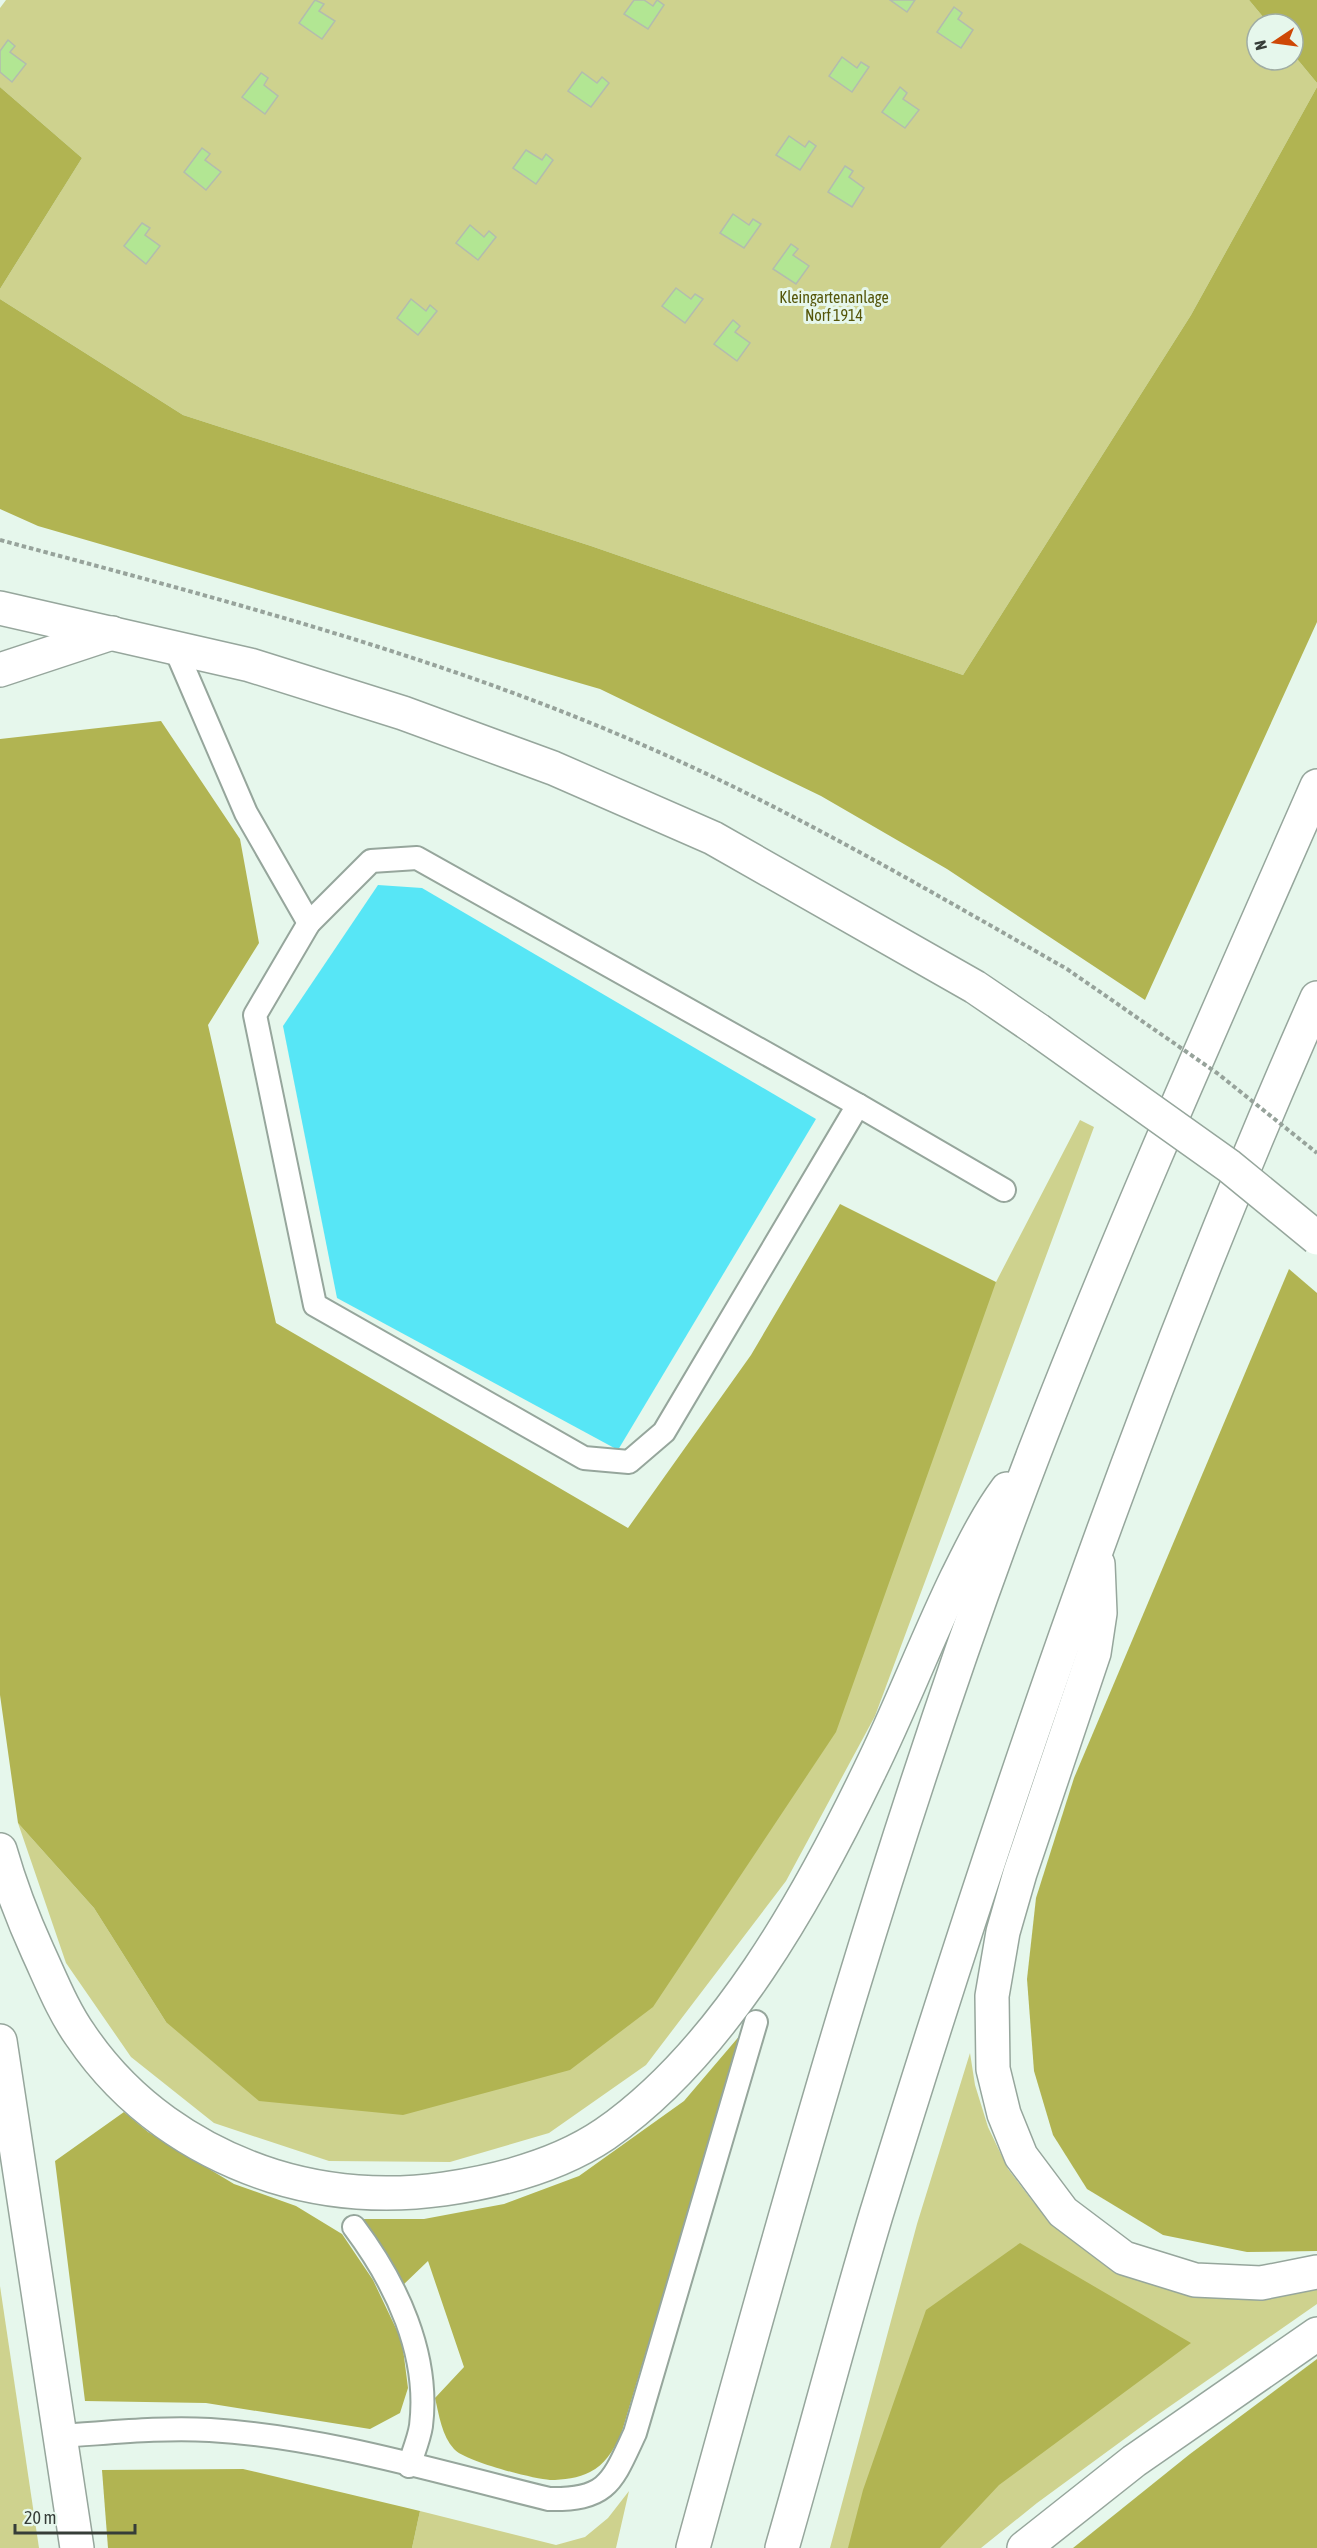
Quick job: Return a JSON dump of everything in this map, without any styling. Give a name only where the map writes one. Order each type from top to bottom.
[{"type":"main road","points":[[0,608],[250,665],[404,713],[553,768],[713,838],[975,987],[1229,1166],[1317,1238]]},
{"type":"main road","points":[[0,670],[112,633]]},
{"type":"main road","points":[[693,2548],[791,2190],[906,1816],[1034,1454],[1135,1208],[1317,786]]},
{"type":"main road","points":[[782,2548],[876,2218],[999,1830],[1097,1545],[1195,1286],[1317,998]]},
{"type":"main road","points":[[0,1850],[27,1928],[79,2034],[112,2077],[151,2113],[195,2143],[242,2166],[289,2181],[358,2192],[410,2194],[469,2186],[517,2175],[603,2135],[667,2083],[693,2054],[789,1924],[872,1767],[922,1647],[970,1550],[999,1500],[1034,1454]]},
{"type":"main road","points":[[1097,1545],[1100,1613],[1094,1653],[1020,1873],[1003,1932],[992,1996],[993,2069],[1004,2114],[1021,2156],[1063,2212],[1124,2258],[1195,2280],[1261,2283],[1317,2272]]},
{"type":"main road","points":[[0,2041],[77,2548]]},
{"type":"main road","points":[[1024,2548],[1134,2461],[1317,2334]]},
{"type":"lane","points":[[175,648],[246,813],[309,923]]},
{"type":"lane","points":[[858,1105],[664,1432],[629,1462],[584,1458],[315,1305],[255,1015],[309,923],[371,861],[417,858],[858,1105],[1004,1190]]},
{"type":"lane","points":[[60,2436],[166,2429],[210,2430],[299,2440],[549,2499],[574,2499],[597,2493],[618,2471],[635,2433],[756,2022]]},
{"type":"lane","points":[[354,2227],[380,2262],[405,2316],[421,2373],[421,2427],[409,2466]]},
{"type":"path","points":[[1067,969],[1217,1072],[1317,1153]]},
{"type":"green space","name":"Kleingartenanlage Norf 1914","points":[[6,0],[1249,0],[1259,12],[1245,12],[1245,72],[1305,72],[1305,68],[1317,83],[1317,87],[1191,315],[963,675],[591,546],[183,415],[0,299],[0,289],[82,158],[0,87],[0,8]]},
{"type":"green space","points":[[1080,1120],[1094,1127],[875,1716],[786,1881],[646,2065],[549,2133],[450,2162],[329,2161],[214,2123],[131,2057],[66,1963],[18,1823],[94,1908],[166,2022],[996,1282]]},
{"type":"green space","points":[[970,2053],[975,2085],[988,2127],[1008,2169],[1034,2203],[1064,2233],[1102,2260],[1317,2282],[1317,2304],[1153,2418],[1037,2503],[981,2548],[830,2548],[917,2224]]},
{"type":"green space","points":[[0,2286],[39,2548],[0,2548]]},
{"type":"green space","points":[[629,2491],[616,2548],[412,2548],[420,2511],[556,2545],[585,2537],[608,2518]]},
{"type":"shaded area","points":[[1249,0],[1317,0],[1317,83],[1305,68],[1305,12],[1259,12]]},
{"type":"shaded area","points":[[0,87],[82,158],[0,289]]},
{"type":"shaded area","points":[[1317,87],[1317,622],[1145,1000],[947,869],[821,796],[600,689],[38,526],[0,509],[0,299],[183,415],[591,546],[963,675],[1191,315]]},
{"type":"shaded area","points":[[161,721],[240,839],[259,943],[208,1025],[276,1323],[628,1528],[751,1355],[840,1204],[996,1282],[836,1732],[653,2007],[570,2070],[403,2115],[259,2101],[166,2022],[94,1908],[18,1823],[0,1695],[0,739]]},
{"type":"shaded area","points":[[1289,1269],[1317,1293],[1317,2251],[1247,2252],[1163,2235],[1087,2189],[1053,2135],[1034,2071],[1027,1979],[1036,1898],[1074,1778]]},
{"type":"shaded area","points":[[742,2033],[620,2438],[611,2453],[600,2466],[586,2474],[560,2480],[499,2469],[460,2454],[447,2438],[435,2398],[464,2367],[428,2261],[402,2286],[362,2219],[424,2219],[504,2204],[579,2176],[684,2101]]},
{"type":"shaded area","points":[[124,2112],[148,2132],[234,2184],[296,2206],[342,2234],[373,2280],[402,2341],[408,2388],[400,2413],[370,2429],[206,2403],[85,2401],[55,2161]]},
{"type":"shaded area","points":[[1020,2243],[1191,2343],[999,2485],[940,2548],[848,2548],[863,2490],[926,2310]]},
{"type":"shaded area","points":[[1317,2359],[1317,2548],[1073,2548],[1190,2454]]},
{"type":"shaded area","points":[[243,2469],[420,2511],[412,2548],[108,2548],[102,2470]]},
{"type":"water","points":[[378,885],[422,888],[816,1119],[618,1450],[337,1298],[283,1026]]},
{"type":"building","points":[[315,0],[324,4],[319,11],[335,21],[322,39],[299,23]]},
{"type":"building","points":[[634,0],[644,0],[653,6],[657,0],[664,5],[648,29],[624,14]]},
{"type":"building","points":[[890,0],[915,0],[907,12]]},
{"type":"building","points":[[954,7],[962,13],[958,19],[973,30],[961,48],[937,32]]},
{"type":"building","points":[[8,40],[15,46],[10,52],[26,64],[12,82],[0,72],[0,51]]},
{"type":"building","points":[[842,57],[857,68],[861,62],[869,67],[852,92],[829,76]]},
{"type":"building","points":[[582,72],[597,83],[602,77],[609,83],[591,107],[568,91]]},
{"type":"building","points":[[261,73],[268,78],[264,85],[278,96],[265,114],[242,97]]},
{"type":"building","points":[[900,87],[907,93],[903,99],[919,110],[905,128],[882,112]]},
{"type":"building","points":[[789,136],[805,147],[809,141],[816,146],[800,170],[776,155]]},
{"type":"building","points":[[202,148],[210,154],[205,160],[221,172],[206,190],[184,172]]},
{"type":"building","points":[[526,150],[542,160],[546,154],[553,160],[536,184],[513,168]]},
{"type":"building","points":[[845,166],[853,171],[849,177],[864,188],[852,207],[828,192]]},
{"type":"building","points":[[733,214],[749,225],[753,219],[761,224],[744,248],[720,233]]},
{"type":"building","points":[[142,223],[150,228],[145,235],[160,246],[146,264],[124,246]]},
{"type":"building","points":[[470,225],[484,237],[489,231],[496,237],[478,260],[456,243]]},
{"type":"building","points":[[791,244],[798,249],[793,255],[809,266],[796,284],[773,269]]},
{"type":"building","points":[[676,288],[691,299],[695,294],[703,299],[685,323],[662,306]]},
{"type":"building","points":[[411,299],[426,311],[430,305],[437,311],[418,335],[397,318]]},
{"type":"building","points":[[733,320],[740,326],[735,332],[750,343],[737,361],[714,344]]}]
